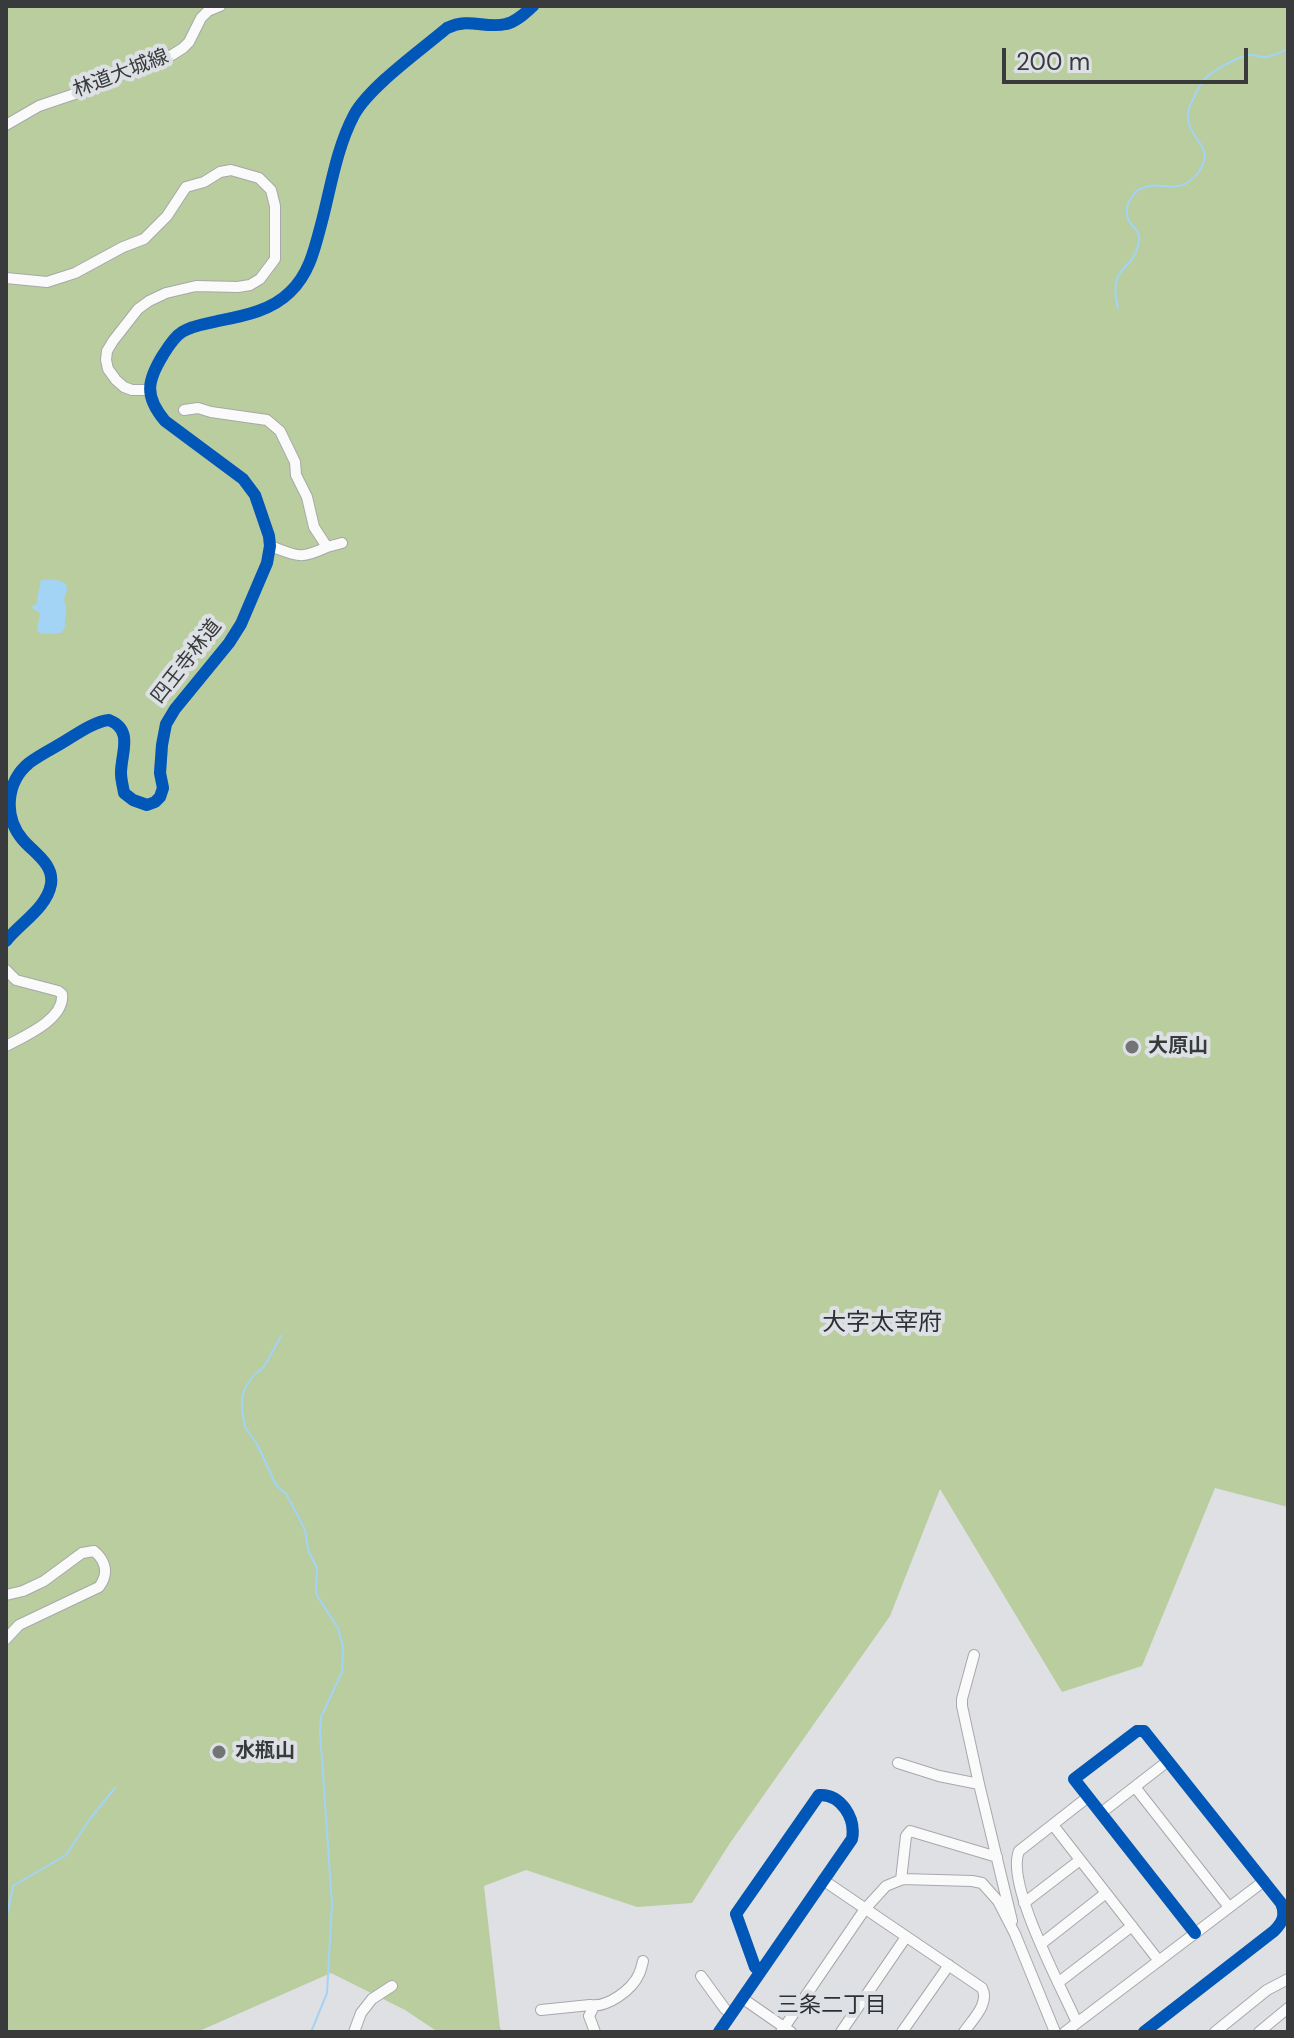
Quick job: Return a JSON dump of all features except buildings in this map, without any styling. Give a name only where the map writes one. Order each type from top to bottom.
[{"type":"street","name":"林道大城線","points":[[6,125],[39,106],[104,84],[134,68],[172,55],[189,42],[201,18],[220,6]]},
{"type":"street","points":[[342,543],[307,556],[270,546],[255,495],[243,479],[165,421],[154,406],[149,384],[170,344],[182,332],[197,325],[261,310],[282,298],[302,278],[314,254],[348,127],[369,96],[447,28],[471,22],[505,24],[533,6]]},
{"type":"street","points":[[6,278],[47,282],[75,273],[144,239],[167,216],[186,187],[231,170],[259,178],[271,190],[275,206],[275,259],[266,273],[250,285],[196,286],[166,293],[149,301],[122,328],[107,351],[108,369],[116,380],[132,390],[150,390]]},
{"type":"street","points":[[184,410],[203,409],[267,420],[273,424],[280,431],[295,462],[296,475],[307,497],[314,527],[327,547]]},
{"type":"street","name":"四王寺林道","points":[[6,941],[42,905],[51,886],[49,870],[44,862],[14,827],[10,815],[15,779],[41,755],[95,724],[109,720],[121,727],[124,735],[121,770],[124,793],[140,803],[147,805],[155,802],[163,788],[160,773],[166,724],[241,624],[267,563],[270,546]]},
{"type":"street","points":[[6,970],[16,980],[58,991],[63,1001],[52,1018],[6,1046]]},
{"type":"street","points":[[6,1595],[44,1581],[82,1553],[94,1551],[102,1557],[106,1571],[99,1587],[19,1625],[6,1639]]},
{"type":"street","points":[[974,1655],[962,1706],[1015,1934]]},
{"type":"street","points":[[1144,2032],[1198,1984],[1274,1931],[1285,1915],[1281,1903],[1144,1731],[1137,1731],[1074,1779],[1195,1933]]},
{"type":"street","points":[[1101,1813],[1168,1761]]},
{"type":"street","points":[[898,1763],[979,1784]]},
{"type":"street","points":[[1135,1787],[1229,1907]]},
{"type":"street","points":[[719,2032],[852,1839],[854,1833],[848,1812],[843,1805],[824,1794],[819,1795],[736,1914],[755,1967],[760,1971]]},
{"type":"street","points":[[1085,2023],[1059,1982],[1041,1944],[1024,1903],[1016,1870],[1019,1851],[1088,1797]]},
{"type":"street","points":[[1053,1825],[1159,1961]]},
{"type":"street","points":[[901,1880],[906,1836],[910,1831],[997,1857]]},
{"type":"street","points":[[1024,1903],[1080,1860]]},
{"type":"street","points":[[823,1880],[982,1988],[986,2000],[965,2031]]},
{"type":"street","points":[[742,1998],[785,2030],[865,1909],[886,1886],[901,1880],[972,1881],[982,1883],[998,1901],[1015,1934],[1055,2032]]},
{"type":"street","points":[[1065,2032],[1085,2023],[1159,1961],[1176,1954],[1195,1933],[1264,1881]]},
{"type":"street","points":[[1041,1944],[1106,1893]]},
{"type":"street","points":[[1059,1982],[1132,1926]]},
{"type":"street","points":[[841,2032],[906,1937]]},
{"type":"street","points":[[541,2010],[594,2006],[621,1996],[638,1977],[643,1961]]},
{"type":"street","points":[[902,2032],[949,1965]]},
{"type":"street","points":[[701,1976],[731,2014]]},
{"type":"street","points":[[1215,2032],[1267,1990],[1288,1979]]},
{"type":"street","points":[[354,2032],[361,2013],[372,1999],[392,1986]]},
{"type":"street","points":[[594,2006],[589,2016],[595,2032]]},
{"type":"street","points":[[1259,2032],[1288,2008]]},
{"type":"green space","points":[[6,6],[1288,6],[1288,1507],[1215,1488],[1142,1666],[1062,1692],[940,1489],[890,1616],[730,1843],[692,1903],[637,1907],[526,1870],[484,1886],[500,2028],[503,2032],[438,2032],[405,2010],[331,1973],[197,2032],[6,2032]]},
{"type":"water","points":[[41,580],[59,581],[67,587],[65,627],[61,633],[42,634],[37,631],[40,613],[32,608],[36,605]]},
{"type":"waterway","points":[[1118,308],[1115,294],[1118,276],[1132,259],[1139,242],[1138,233],[1127,216],[1131,199],[1147,186],[1183,185],[1203,165],[1204,151],[1190,127],[1188,116],[1201,84],[1212,73],[1243,56],[1268,57],[1288,48]]},
{"type":"waterway","points":[[281,1336],[264,1367],[246,1386],[242,1398],[245,1427],[257,1444],[276,1485],[287,1495],[305,1530],[308,1550],[317,1568],[316,1594],[338,1628],[343,1646],[342,1672],[321,1717],[332,1904],[327,1993],[311,2032]]},
{"type":"waterway","points":[[6,1920],[13,1886],[66,1855],[115,1788]]},
{"type":"cycle path","points":[[6,941],[39,908],[51,884],[46,865],[23,840],[12,821],[10,800],[21,771],[82,731],[109,720],[117,724],[124,736],[121,773],[124,793],[147,805],[155,802],[163,788],[160,773],[166,724],[241,624],[267,563],[269,536],[255,495],[243,479],[165,421],[158,412],[150,388],[158,364],[171,342],[182,332],[265,308],[297,285],[314,250],[348,127],[361,104],[383,81],[447,28],[463,23],[506,24],[533,6]]},
{"type":"cycle path","points":[[1144,2032],[1274,1931],[1283,1911],[1281,1903],[1144,1731],[1137,1731],[1074,1779],[1195,1933]]},
{"type":"cycle path","points":[[719,2032],[852,1839],[849,1816],[834,1798],[819,1795],[736,1914],[755,1967],[760,1971]]},
{"type":"place","name":"大原山","points":[[1132,1047]]},
{"type":"place","name":"水瓶山","points":[[219,1752]]},
{"type":"district","name":"大字太宰府","points":[[882,1324]]},
{"type":"district","name":"三条二丁目","points":[[832,2006]]}]
